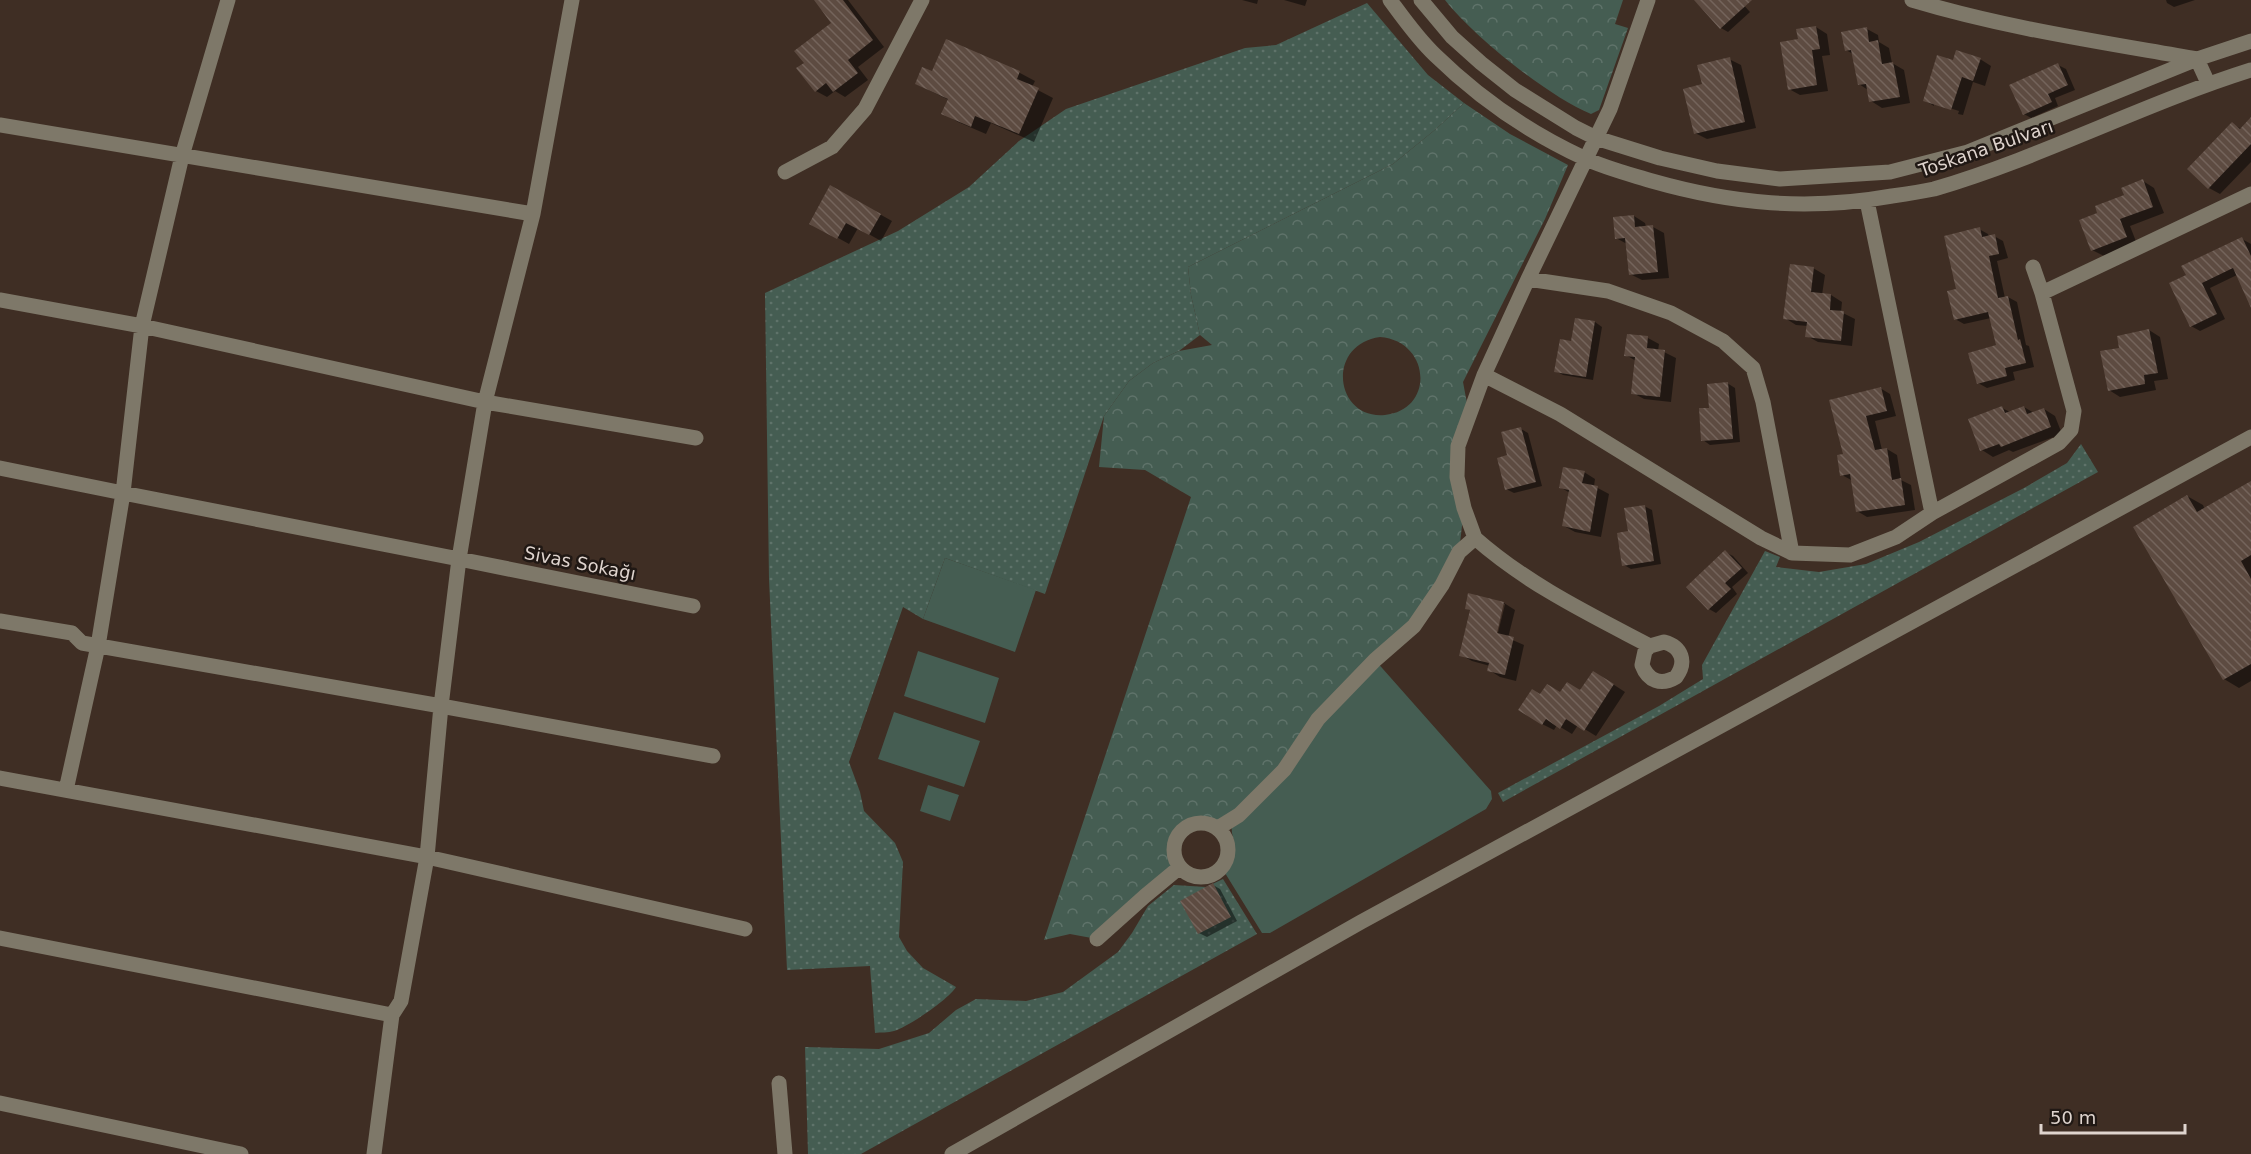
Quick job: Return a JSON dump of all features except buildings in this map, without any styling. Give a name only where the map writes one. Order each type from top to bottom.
[{"type":"street","points":[[66,790],[98,646],[123,493],[142,326],[182,156],[228,0]]},
{"type":"street","points":[[374,1154],[392,1015],[401,1001],[428,857],[441,706],[459,559],[485,402],[533,214],[572,0]]},
{"type":"street","points":[[785,172],[832,147],[865,109],[922,0]]},
{"type":"street","name":"Toskana Bulvarı","points":[[1390,0],[1434,54],[1467,84],[1547,139],[1586,159],[1629,174],[1696,193],[1767,204],[1820,205],[1867,201],[1932,189],[2010,164],[2208,83],[2251,70]]},
{"type":"street","name":"Toskana Bulvarı","points":[[1421,0],[1452,37],[1515,90],[1553,115],[1596,138],[1660,158],[1706,169],[1780,179],[1890,172],[1968,152],[2197,59],[2251,41]]},
{"type":"street","points":[[1648,0],[1622,79],[1484,375],[1458,446],[1457,477],[1475,538],[1502,562],[1575,607],[1650,646]]},
{"type":"street","points":[[1912,0],[1945,10],[2043,32],[2197,59],[2208,83]]},
{"type":"street","points":[[0,125],[533,214]]},
{"type":"street","points":[[2042,293],[2251,194]]},
{"type":"street","points":[[1867,201],[1932,513]]},
{"type":"street","points":[[1484,375],[1560,414],[1761,538],[1792,553],[1850,555],[1896,537],[1932,513],[2059,443],[2071,430],[2074,411],[2033,267]]},
{"type":"street","points":[[1528,279],[1608,291],[1671,313],[1723,341],[1753,368],[1763,402],[1792,553]]},
{"type":"street","points":[[0,300],[142,326],[485,402],[696,438]]},
{"type":"street","points":[[952,1154],[1361,922],[2251,437]]},
{"type":"street","name":"Sivas Sokağı","points":[[0,468],[693,606]]},
{"type":"street","points":[[1218,828],[1239,815],[1284,770],[1318,719],[1375,660],[1414,626],[1442,585],[1459,552],[1475,538]]},
{"type":"street","points":[[0,621],[72,633],[82,643],[713,756]]},
{"type":"street","points":[[0,778],[428,857],[745,928]]},
{"type":"street","points":[[1201,822],[1218,828],[1225,835],[1228,844],[1226,862],[1220,870],[1204,877],[1187,873],[1180,867],[1174,851],[1178,835],[1184,828],[1201,822]]},
{"type":"street","points":[[1097,939],[1180,867]]},
{"type":"street","points":[[0,938],[392,1015]]},
{"type":"street","points":[[779,1083],[784,1154]]},
{"type":"street","points":[[0,1103],[241,1154]]},
{"type":"green space","points":[[1445,0],[1623,0],[1615,24],[1628,28],[1599,110],[1591,114],[1574,106],[1534,80],[1474,31]]},
{"type":"green space","points":[[1367,3],[1428,75],[1464,103],[1393,164],[1188,267],[1191,295],[1200,335],[1179,351],[1153,363],[1129,381],[1104,416],[1045,594],[945,558],[923,619],[903,607],[849,762],[864,811],[895,843],[903,862],[899,937],[907,951],[923,968],[956,987],[937,1005],[909,1024],[892,1032],[875,1033],[870,966],[787,970],[769,579],[765,293],[898,231],[969,187],[1019,141],[1066,109],[1245,48],[1276,45]]},
{"type":"green space","points":[[1464,103],[1510,134],[1568,165],[1545,219],[1463,382],[1469,414],[1458,446],[1464,508],[1459,552],[1442,585],[1284,770],[1218,828],[1197,823],[1182,831],[1175,846],[1180,867],[1097,939],[1070,934],[1044,940],[1191,497],[1145,470],[1099,467],[1104,416],[1129,381],[1153,363],[1179,351],[1212,345],[1200,335],[1191,295],[1188,267],[1393,164]],"holes":[[[1380,337],[1397,341],[1409,350],[1417,362],[1420,376],[1419,389],[1412,401],[1401,410],[1385,415],[1368,413],[1355,406],[1347,395],[1343,381],[1344,367],[1351,353],[1362,343]]]},
{"type":"green space","points":[[2081,444],[2098,472],[1503,802],[1498,793],[1659,706],[1703,679],[1702,665],[1765,551],[1780,557],[1776,567],[1819,572],[1866,564],[1919,542],[2024,488],[2067,463]]},
{"type":"green space","points":[[945,558],[1036,590],[1015,652],[923,619]]},
{"type":"green space","points":[[918,651],[999,678],[985,723],[904,696]]},
{"type":"green space","points":[[1375,660],[1491,791],[1492,799],[1486,809],[1270,933],[1262,933],[1225,873],[1234,850],[1232,826]]},
{"type":"green space","points":[[894,712],[980,741],[964,787],[878,759]]},
{"type":"green space","points":[[928,785],[959,795],[950,821],[920,811]]},
{"type":"green space","points":[[1223,879],[1257,934],[861,1154],[808,1154],[805,1047],[879,1049],[929,1033],[956,1010],[976,999],[1026,1001],[1063,992],[1118,952],[1148,906],[1174,885],[1206,887]]}]
